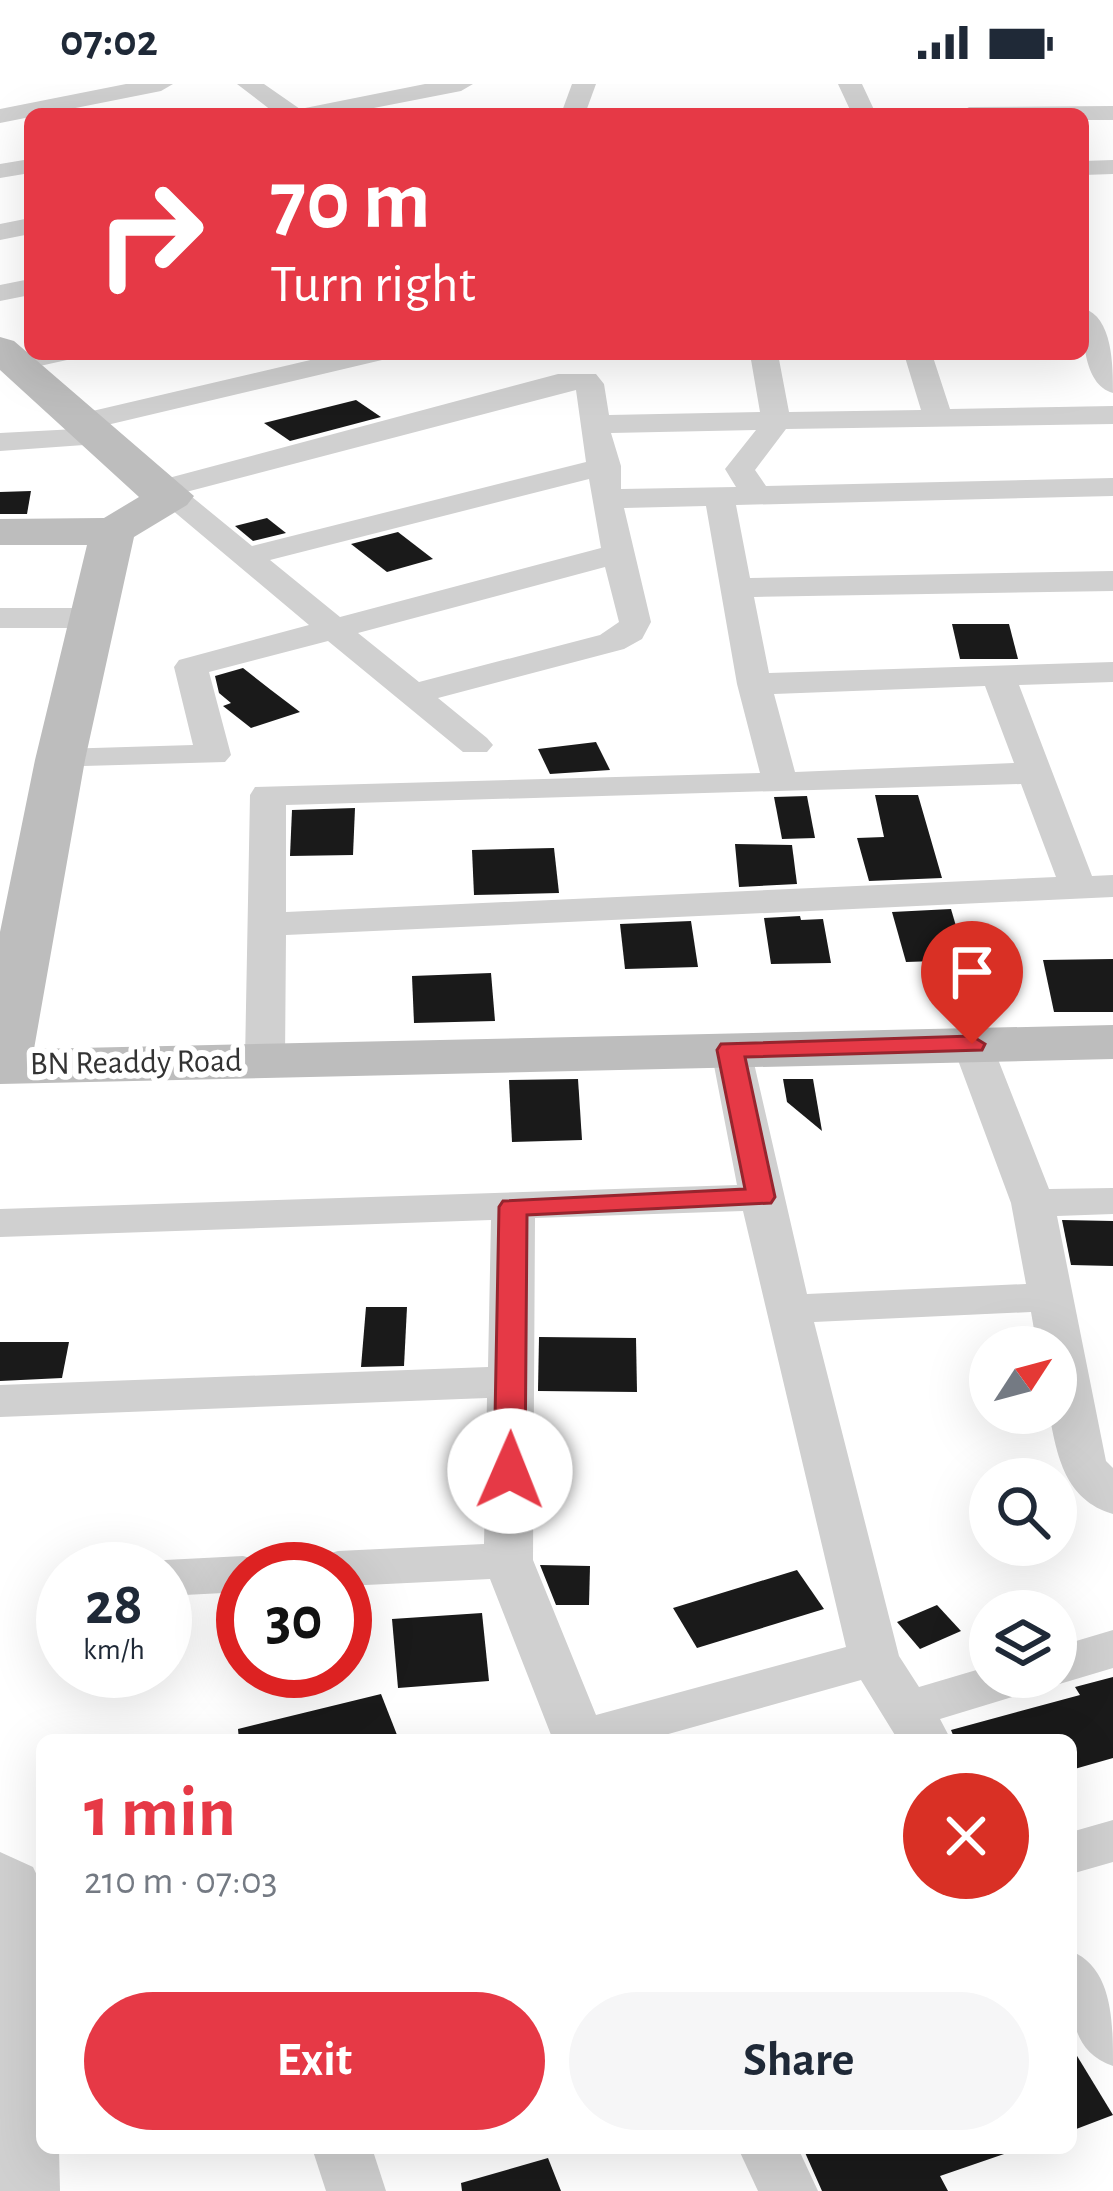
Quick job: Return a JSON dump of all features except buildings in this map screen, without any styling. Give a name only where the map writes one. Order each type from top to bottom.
[{"type":"street","points":[[40,108],[161,84]]},
{"type":"street","points":[[249,84],[283,108]]},
{"type":"street","points":[[338,108],[461,84]]},
{"type":"street","points":[[986,108],[979,92],[1020,88]]},
{"type":"street","points":[[1089,330],[1113,384]]},
{"type":"street","points":[[29,360],[92,429],[165,493],[476,746]]},
{"type":"street","points":[[0,442],[92,429],[350,360]]},
{"type":"street","points":[[754,493],[740,469],[771,431],[775,417],[765,360]]},
{"type":"street","points":[[920,360],[938,418]]},
{"type":"street","points":[[0,532],[113,531],[165,493],[574,379],[590,384],[616,554],[634,622],[630,632],[612,641],[412,694]]},
{"type":"street","points":[[595,424],[775,417],[1113,415]]},
{"type":"street","points":[[246,557],[606,466]]},
{"type":"street","points":[[607,499],[1113,487]]},
{"type":"street","points":[[719,495],[754,684],[780,783]]},
{"type":"street","name":"BN Readdy Road","points":[[113,531],[60,760],[1,1066],[1113,1042]]},
{"type":"street","points":[[60,760],[213,755],[191,667],[330,626],[616,554]]},
{"type":"street","points":[[739,588],[1113,581]]},
{"type":"street","points":[[0,619],[91,618]]},
{"type":"street","points":[[754,684],[1113,672]]},
{"type":"street","points":[[265,924],[1095,887],[1036,772],[999,678]]},
{"type":"street","points":[[265,1060],[268,795],[1036,772]]},
{"type":"street","points":[[972,1044],[1033,1203],[1083,1467],[1113,1497]]},
{"type":"street","points":[[730,1050],[761,1197],[874,1658],[915,1725],[973,1698]]},
{"type":"street","points":[[0,1223],[761,1197]]},
{"type":"street","points":[[1033,1203],[1113,1201]]},
{"type":"street","points":[[513,1207],[508,1560],[578,1734]]},
{"type":"street","points":[[789,1309],[1050,1297]]},
{"type":"street","points":[[0,1401],[511,1382]]},
{"type":"street","points":[[372,1567],[508,1560]]},
{"type":"street","points":[[1077,1660],[1113,1649]]},
{"type":"street","points":[[602,1734],[874,1658]]},
{"type":"street","points":[[1077,1851],[1113,1841]]},
{"type":"street","points":[[0,1874],[14,1882],[22,1908],[30,2191]]},
{"type":"street","points":[[1077,1984],[1113,2042]]},
{"type":"street","points":[[344,2154],[356,2191]]},
{"type":"street","points":[[771,2154],[788,2191]]},
{"type":"route","points":[[510,1471],[513,1207],[761,1197],[730,1050],[972,1044]]}]
